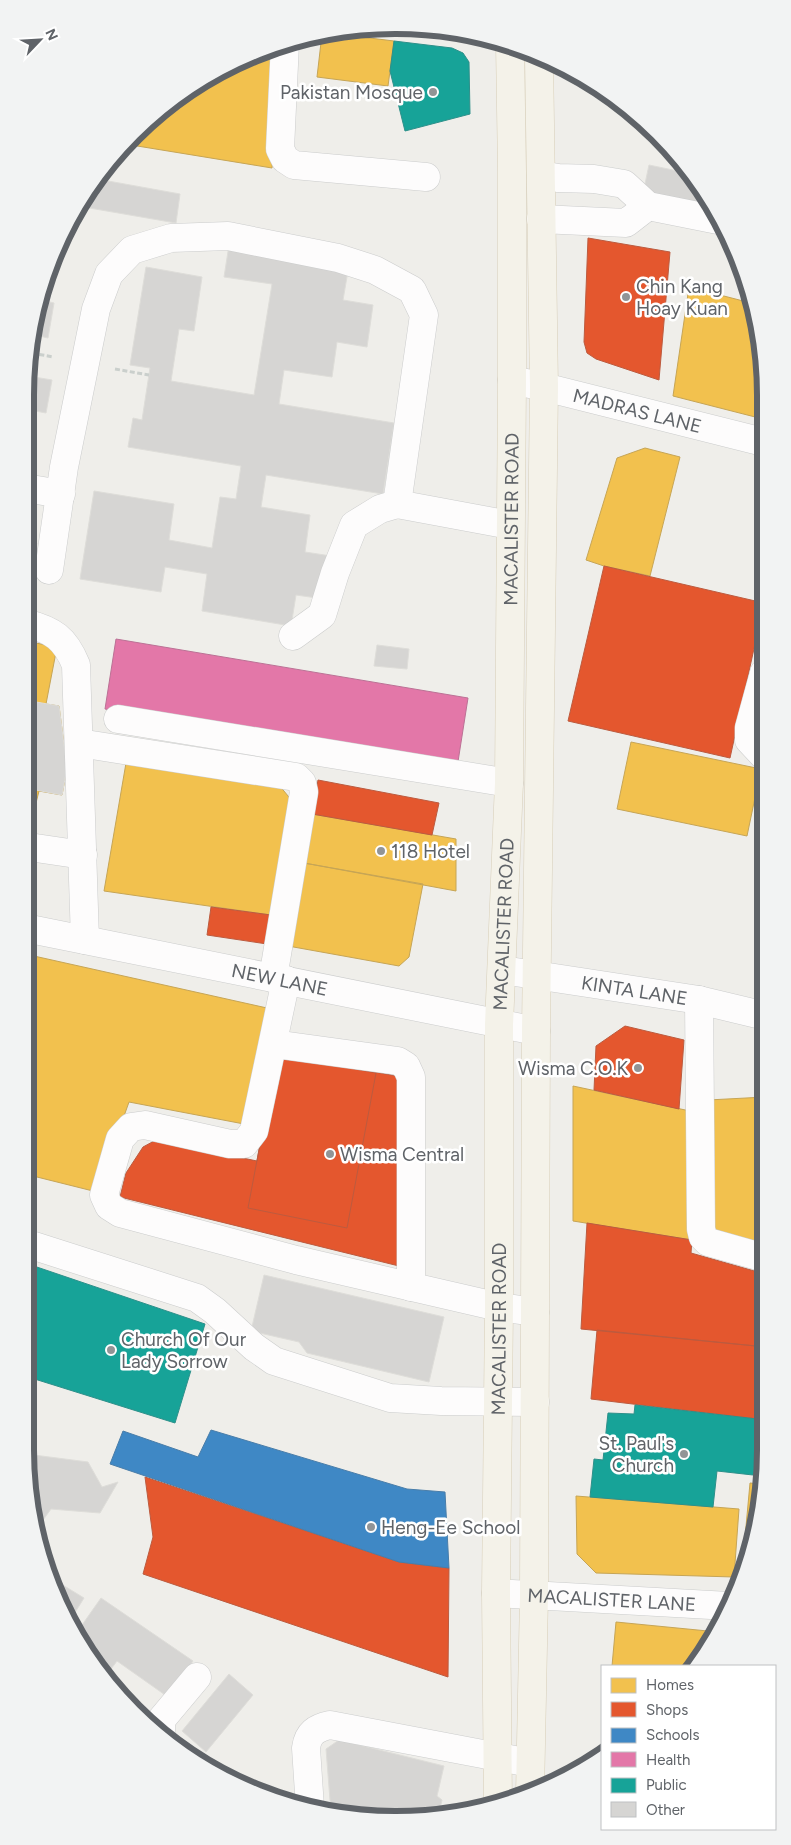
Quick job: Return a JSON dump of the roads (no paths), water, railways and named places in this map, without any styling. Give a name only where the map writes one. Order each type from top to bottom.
[{"type":"main road","name":"MACALISTER ROAD","points":[[498,1796],[496,1593],[499,1024],[509,783],[512,380],[510,52]]},
{"type":"main road","name":"MACALISTER ROAD","points":[[530,1785],[534,1596],[536,1031],[544,387],[539,63]]},
{"type":"street","points":[[285,51],[280,149],[285,159],[294,165],[426,177]]},
{"type":"street","points":[[541,174],[558,178],[594,179],[624,184],[648,206],[711,219]]},
{"type":"street","points":[[541,218],[626,223],[648,206]]},
{"type":"street","points":[[49,570],[64,467],[96,309],[109,274],[132,250],[171,238],[228,236],[338,258],[375,270],[412,290],[424,315],[397,504]]},
{"type":"street","name":"MADRAS LANE","points":[[512,380],[757,440]]},
{"type":"street","points":[[34,490],[61,494]]},
{"type":"street","points":[[293,636],[322,615],[335,573],[354,525],[380,509],[397,504],[510,525]]},
{"type":"street","points":[[34,625],[44,627],[57,635],[69,649],[76,665],[84,940]]},
{"type":"street","points":[[757,700],[749,740],[757,749]]},
{"type":"street","points":[[118,720],[509,783]]},
{"type":"street","points":[[79,743],[296,777],[302,783],[304,792],[280,979],[274,1044],[254,1131],[244,1144],[230,1144],[146,1125],[131,1127],[120,1140],[104,1195],[109,1206],[120,1213],[296,1260],[499,1307],[535,1312]]},
{"type":"street","points":[[34,848],[83,856]]},
{"type":"street","name":"NEW LANE","points":[[34,930],[536,1031]]},
{"type":"street","name":"KINTA LANE","points":[[502,970],[699,1000],[757,1014]]},
{"type":"street","points":[[699,1000],[701,1229],[703,1237],[708,1242],[757,1256]]},
{"type":"street","points":[[274,1044],[398,1061],[406,1066],[411,1077],[411,1287]]},
{"type":"street","points":[[34,1246],[197,1298],[215,1311],[254,1347],[274,1361],[390,1398],[441,1401],[535,1402]]},
{"type":"street","name":"MACALISTER LANE","points":[[496,1593],[722,1606]]},
{"type":"street","points":[[161,1724],[161,1720],[197,1677]]},
{"type":"street","points":[[310,1801],[307,1739],[312,1732],[321,1727],[330,1726],[530,1763]]},
{"type":"place","name":"Pakistan Mosque","points":[[433,92]]},
{"type":"place","name":"Chin Kang Hoay Kuan","points":[[626,297]]},
{"type":"place","name":"118 Hotel","points":[[381,851]]},
{"type":"place","name":"Wisma C.O.K","points":[[638,1068]]},
{"type":"place","name":"Wisma Central","points":[[330,1154]]},
{"type":"place","name":"Church Of Our Lady Sorrow","points":[[111,1350]]},
{"type":"place","name":"St. Paul's Church","points":[[684,1454]]},
{"type":"place","name":"Heng-Ee School","points":[[371,1527]]}]
